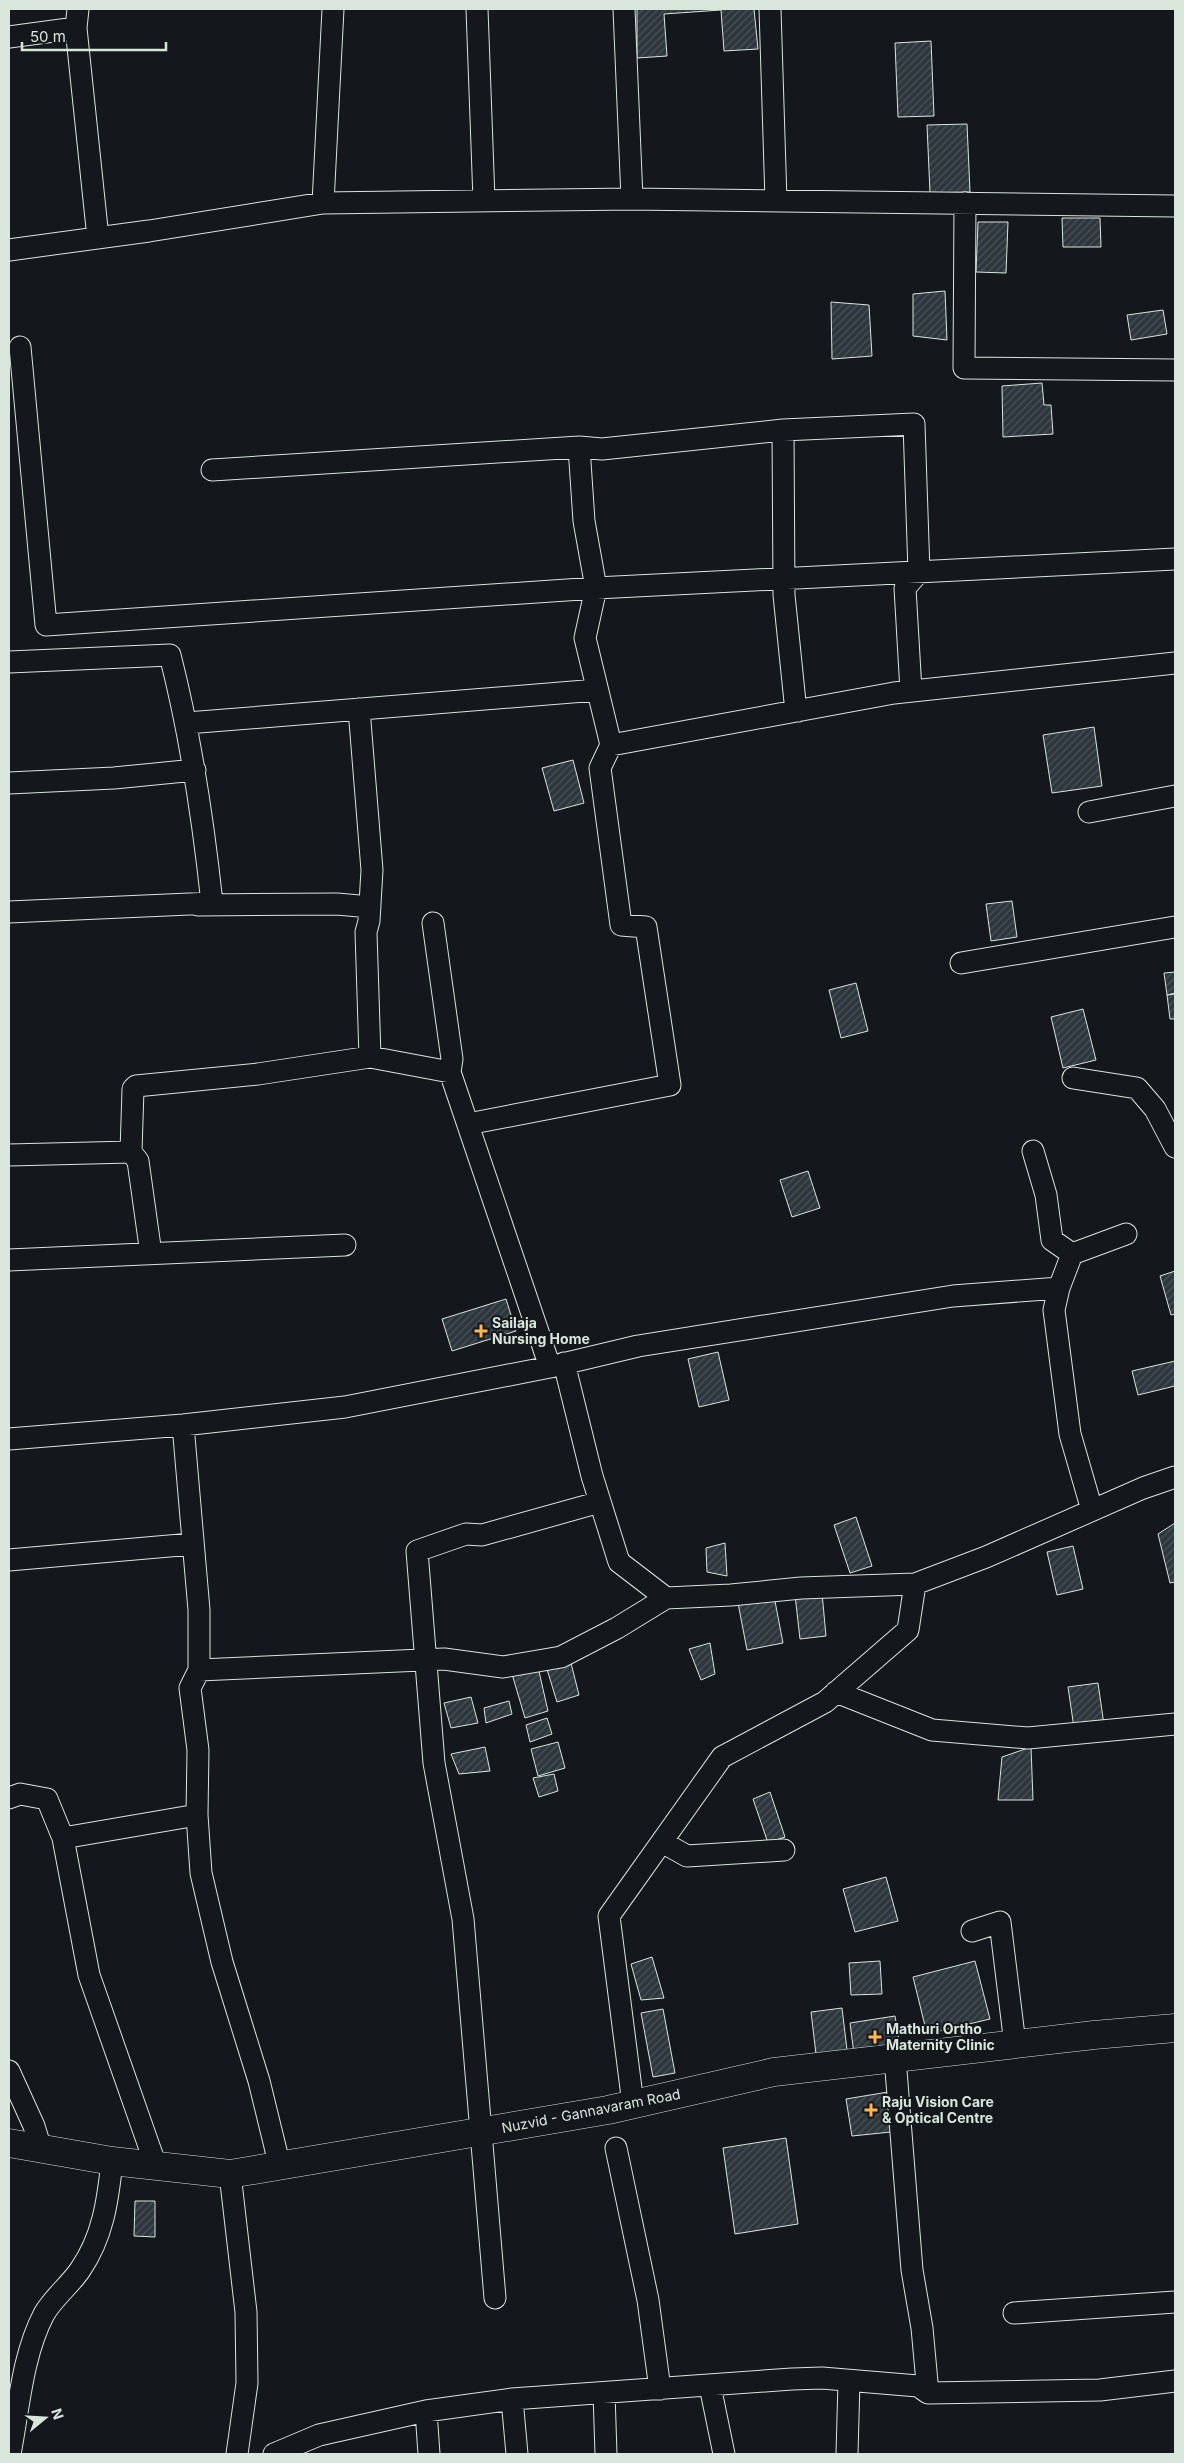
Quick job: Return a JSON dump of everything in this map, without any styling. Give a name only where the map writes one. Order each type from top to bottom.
[{"type":"main road","name":"Nuzvid - Gannavaram Road","points":[[9,2143],[112,2161],[230,2174],[280,2167],[633,2104],[774,2072],[1015,2044],[1175,2028]]},
{"type":"street","points":[[324,204],[333,9]]},
{"type":"street","points":[[477,9],[484,200]]},
{"type":"street","points":[[624,9],[632,199]]},
{"type":"street","points":[[770,9],[776,201]]},
{"type":"street","points":[[9,37],[77,18],[98,238]]},
{"type":"street","points":[[9,250],[324,204],[632,199],[1175,206]]},
{"type":"street","points":[[965,203],[964,368],[1175,370]]},
{"type":"street","points":[[20,346],[46,625],[596,588],[1175,560]]},
{"type":"street","points":[[212,470],[579,447],[602,449],[783,430],[914,424],[919,572],[905,588],[911,691]]},
{"type":"street","points":[[783,430],[784,579],[792,673],[798,711]]},
{"type":"street","points":[[468,1124],[670,1085],[646,927],[621,925],[600,768],[611,745],[585,638],[596,588],[584,521],[579,447]]},
{"type":"street","points":[[9,662],[170,655],[187,723],[195,770],[212,903],[9,912]]},
{"type":"street","points":[[611,745],[911,691],[1175,663]]},
{"type":"street","points":[[187,723],[597,690]]},
{"type":"street","points":[[359,709],[372,870],[370,907],[366,932],[370,1057]]},
{"type":"street","points":[[9,784],[114,778],[195,770]]},
{"type":"street","points":[[1089,812],[1175,796]]},
{"type":"street","points":[[161,906],[273,904],[370,907]]},
{"type":"street","points":[[434,922],[452,1059],[450,1072],[557,1365],[619,1562],[666,1598]]},
{"type":"street","points":[[961,963],[1175,927]]},
{"type":"street","points":[[151,1254],[138,1162],[131,1152],[133,1089],[136,1086],[258,1074],[370,1057],[450,1072]]},
{"type":"street","points":[[1073,1078],[1136,1088],[1154,1108],[1175,1147]]},
{"type":"street","points":[[1033,1151],[1046,1196],[1052,1240],[1072,1254]]},
{"type":"street","points":[[9,1155],[131,1152]]},
{"type":"street","points":[[1092,1510],[1070,1434],[1054,1310],[1059,1288],[1072,1254],[1126,1234]]},
{"type":"street","points":[[9,1260],[345,1245]]},
{"type":"street","points":[[9,1439],[183,1425],[345,1407],[557,1365],[638,1346],[953,1296],[1059,1288]]},
{"type":"street","points":[[183,1425],[199,1610],[199,1670],[190,1688],[198,1750],[197,1815],[200,1872],[222,1962],[259,2082],[280,2167]]},
{"type":"street","points":[[199,1670],[444,1659],[504,1667],[561,1657],[617,1628],[666,1598],[731,1595],[801,1588],[915,1584],[986,1557],[1092,1510],[1175,1477]]},
{"type":"street","points":[[495,2298],[463,1919],[434,1763],[417,1552],[466,1534],[482,1536],[600,1502]]},
{"type":"street","points":[[9,1560],[192,1544]]},
{"type":"street","points":[[633,2104],[610,1916],[722,1757],[825,1702],[908,1630],[915,1584]]},
{"type":"street","points":[[836,1692],[932,1730],[1028,1738],[1175,1724]]},
{"type":"street","points":[[9,1798],[20,1794],[47,1799],[64,1838],[89,1975],[156,2166]]},
{"type":"street","points":[[64,1838],[197,1815]]},
{"type":"street","points":[[662,1842],[687,1856],[784,1850]]},
{"type":"street","points":[[972,1931],[1000,1922],[1015,2044]]},
{"type":"street","points":[[895,2058],[912,2270],[922,2328],[928,2393]]},
{"type":"street","points":[[9,2071],[30,2118],[41,2149]]},
{"type":"street","points":[[616,2148],[648,2300],[660,2389]]},
{"type":"street","points":[[10,2454],[30,2352],[45,2313],[81,2269],[96,2239],[106,2214],[112,2161]]},
{"type":"street","points":[[230,2174],[246,2312],[247,2382],[237,2454]]},
{"type":"street","points":[[1014,2313],[1175,2302]]},
{"type":"street","points":[[274,2454],[319,2435],[426,2411],[512,2399],[792,2379],[918,2386],[928,2393],[1100,2390],[1175,2381]]},
{"type":"street","points":[[847,2454],[849,2381]]},
{"type":"street","points":[[710,2386],[724,2454]]},
{"type":"street","points":[[604,2392],[606,2454]]},
{"type":"street","points":[[512,2399],[516,2454]]},
{"type":"street","points":[[426,2411],[429,2454]]},
{"type":"building","points":[[637,9],[754,9],[758,49],[724,51],[721,10],[664,14],[667,56],[637,58]]},
{"type":"building","points":[[931,41],[934,116],[898,117],[895,43]]},
{"type":"building","points":[[967,124],[970,192],[930,193],[927,125]]},
{"type":"building","points":[[1062,218],[1100,218],[1101,247],[1063,247]]},
{"type":"building","points":[[978,222],[1008,222],[1006,273],[976,272]]},
{"type":"building","points":[[945,291],[947,340],[913,336],[913,294]]},
{"type":"building","points":[[831,302],[869,305],[872,356],[832,359]]},
{"type":"building","points":[[1163,310],[1167,334],[1131,340],[1127,315]]},
{"type":"building","points":[[1042,383],[1044,405],[1051,405],[1053,434],[1003,437],[1002,386]]},
{"type":"building","points":[[1094,727],[1102,786],[1052,793],[1043,735]]},
{"type":"building","points":[[573,760],[584,803],[554,811],[542,768]]},
{"type":"building","points":[[1012,901],[1017,937],[991,941],[986,904]]},
{"type":"building","points":[[1175,972],[1175,993],[1167,995],[1164,973]]},
{"type":"building","points":[[856,983],[868,1031],[841,1038],[829,990]]},
{"type":"building","points":[[1175,994],[1175,1019],[1170,1019],[1167,995]]},
{"type":"building","points":[[1083,1009],[1096,1060],[1063,1068],[1051,1017]]},
{"type":"building","points":[[808,1171],[820,1208],[792,1217],[780,1180]]},
{"type":"building","points":[[1175,1271],[1175,1314],[1171,1315],[1160,1276]]},
{"type":"building","points":[[506,1299],[516,1331],[452,1351],[442,1319]]},
{"type":"building","points":[[718,1352],[729,1400],[699,1407],[688,1359]]},
{"type":"building","points":[[1175,1361],[1175,1386],[1138,1395],[1132,1371]]},
{"type":"building","points":[[856,1517],[872,1566],[850,1573],[834,1525]]},
{"type":"building","points":[[1175,1523],[1175,1582],[1170,1583],[1158,1534]]},
{"type":"building","points":[[725,1543],[727,1576],[707,1572],[706,1548]]},
{"type":"building","points":[[1073,1546],[1083,1589],[1057,1595],[1047,1552]]},
{"type":"building","points":[[822,1593],[826,1636],[800,1639],[795,1595]]},
{"type":"building","points":[[774,1596],[783,1643],[747,1650],[738,1603]]},
{"type":"building","points":[[710,1643],[715,1674],[701,1680],[689,1649]]},
{"type":"building","points":[[570,1659],[579,1695],[557,1702],[546,1666]]},
{"type":"building","points":[[538,1667],[548,1711],[525,1718],[512,1674]]},
{"type":"building","points":[[1098,1683],[1104,1725],[1074,1728],[1068,1687]]},
{"type":"building","points":[[471,1697],[478,1723],[451,1728],[444,1703]]},
{"type":"building","points":[[509,1701],[512,1714],[486,1723],[484,1708]]},
{"type":"building","points":[[547,1718],[552,1734],[530,1742],[526,1725]]},
{"type":"building","points":[[558,1742],[565,1768],[538,1776],[531,1749]]},
{"type":"building","points":[[485,1747],[490,1771],[459,1774],[451,1754]]},
{"type":"building","points":[[1031,1747],[1033,1800],[998,1800],[1002,1757]]},
{"type":"building","points":[[554,1774],[558,1791],[539,1797],[533,1778]]},
{"type":"building","points":[[770,1792],[785,1837],[768,1843],[753,1799]]},
{"type":"building","points":[[886,1877],[898,1921],[855,1932],[843,1889]]},
{"type":"building","points":[[652,1957],[664,1998],[641,2000],[631,1964]]},
{"type":"building","points":[[880,1961],[882,1994],[851,1995],[849,1963]]},
{"type":"building","points":[[975,1961],[990,2019],[927,2034],[913,1977]]},
{"type":"building","points":[[842,2008],[847,2050],[816,2054],[811,2012]]},
{"type":"building","points":[[663,2009],[675,2073],[653,2077],[641,2013]]},
{"type":"building","points":[[895,2016],[900,2047],[854,2054],[850,2023]]},
{"type":"building","points":[[888,2092],[891,2132],[852,2136],[846,2099]]},
{"type":"building","points":[[786,2138],[798,2224],[735,2234],[723,2148]]},
{"type":"building","points":[[135,2201],[155,2201],[155,2237],[134,2236]]},
{"type":"place","name":"Sailaja Nursing Home","points":[[481,1331]]},
{"type":"place","name":"Mathuri Ortho Maternity Clinic","points":[[875,2037]]},
{"type":"place","name":"Raju Vision Care & Optical Centre","points":[[871,2110]]}]
